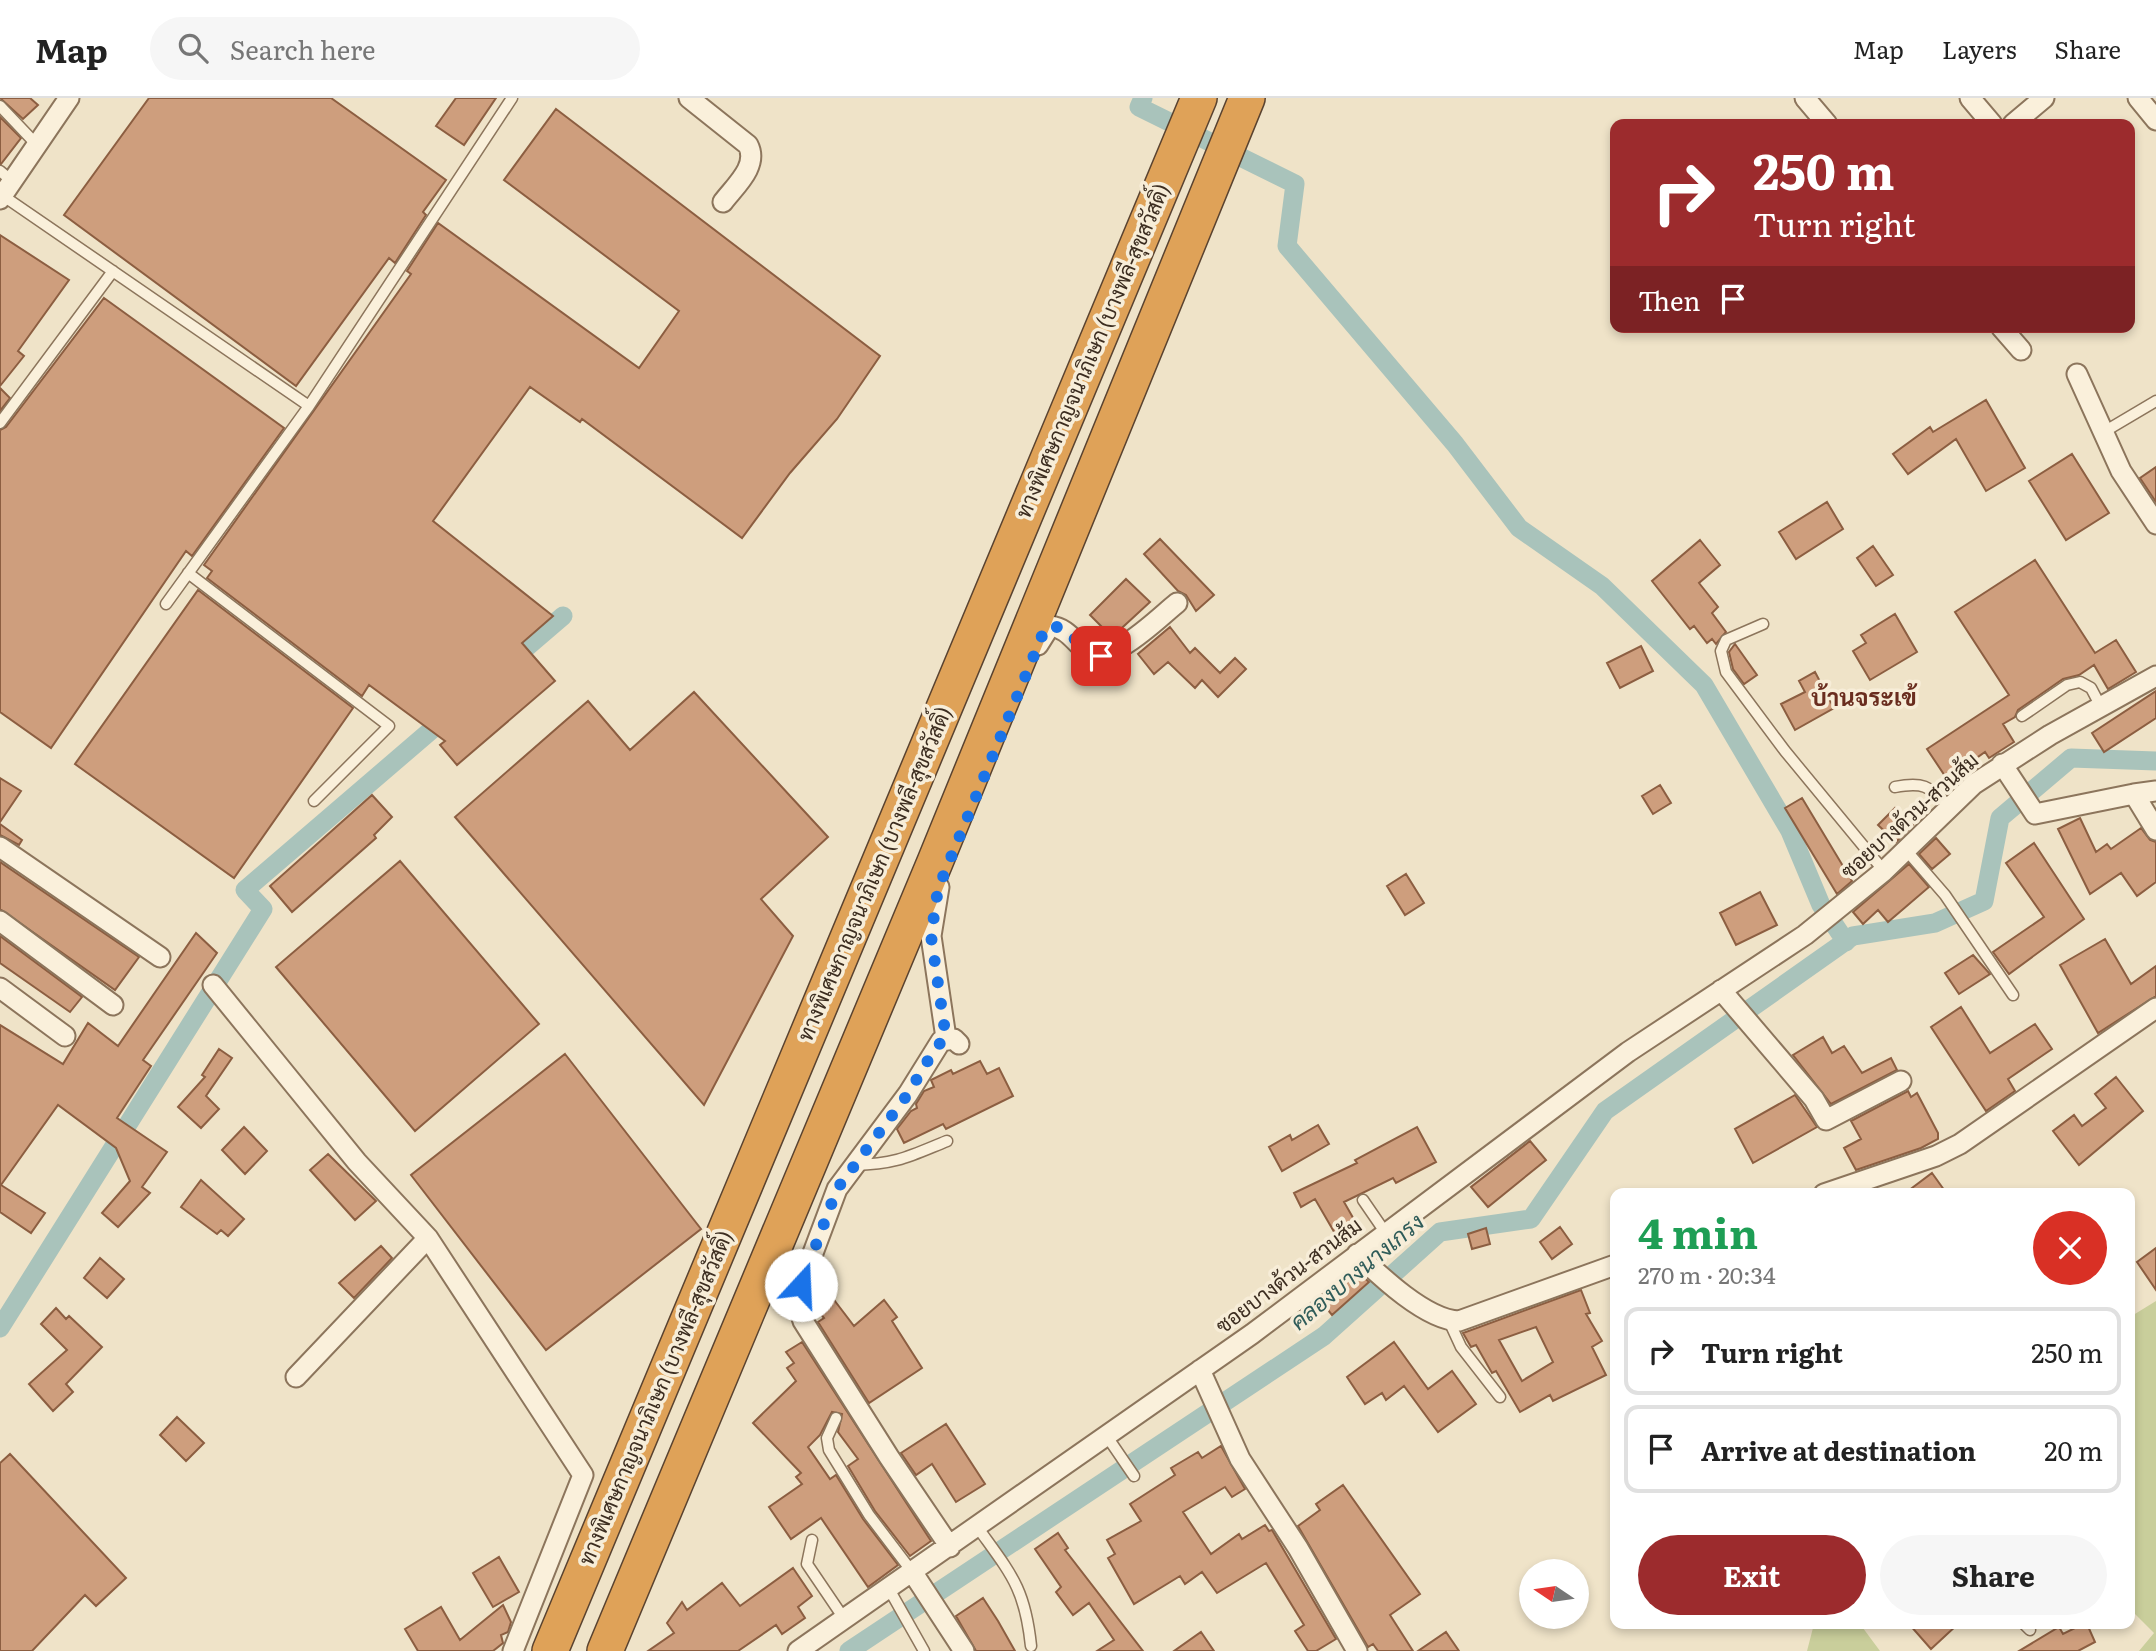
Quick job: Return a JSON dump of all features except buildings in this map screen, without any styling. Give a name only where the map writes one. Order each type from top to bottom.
[{"type":"highway","name":"ทางพิเศษกาญจนาภิเษก (บางพลี-สุขสวัสดิ์)","points":[[550,1651],[1199,98]]},
{"type":"highway","points":[[605,1651],[935,862],[1247,98]]},
{"type":"street","points":[[689,98],[748,145],[753,154],[751,164],[723,202]]},
{"type":"street","points":[[1805,98],[1823,119]]},
{"type":"street","points":[[1970,98],[1988,119]]},
{"type":"street","points":[[2019,119],[2044,98]]},
{"type":"street","points":[[2138,98],[2156,120]]},
{"type":"street","points":[[4,187],[37,145],[60,102]]},
{"type":"street","points":[[2006,333],[2021,350]]},
{"type":"street","points":[[2077,374],[2121,471],[2156,524]]},
{"type":"street","points":[[950,1547],[803,1321],[797,1302],[830,1205],[855,1165],[908,1094],[936,1047],[953,1041],[931,936],[938,889],[1044,631],[1050,625],[1062,627],[1088,652],[1101,656],[1115,652],[1177,603]]},
{"type":"street","name":"ซอยบางด้วน-สวนส้ม","points":[[798,1651],[845,1620],[893,1596],[912,1573],[950,1547],[982,1533],[1110,1441],[1200,1370],[1360,1257],[1385,1232],[1628,1052],[1726,996],[1841,908],[1884,871],[1974,784],[2006,769],[2102,707],[2156,676]]},
{"type":"street","points":[[2006,769],[2032,811],[2039,814],[2156,791]]},
{"type":"street","points":[[2134,794],[2156,830]]},
{"type":"street","points":[[0,847],[160,957]]},
{"type":"street","points":[[0,921],[113,1005]]},
{"type":"street","points":[[213,985],[357,1162],[428,1238],[583,1475],[513,1651]]},
{"type":"street","points":[[0,988],[65,1036]]},
{"type":"street","points":[[1726,996],[1814,1099],[1826,1120],[1901,1081]]},
{"type":"street","points":[[1842,1188],[1936,1156],[1960,1144],[2156,1008]]},
{"type":"street","points":[[296,1377],[428,1238]]},
{"type":"street","points":[[1360,1257],[1415,1303],[1449,1321],[1459,1321],[1610,1267]]},
{"type":"street","points":[[1200,1370],[1240,1459],[1298,1548],[1357,1651]]},
{"type":"street","points":[[912,1573],[964,1651]]},
{"type":"lane","points":[[166,604],[309,405],[512,98]]},
{"type":"lane","points":[[0,106],[37,145]]},
{"type":"lane","points":[[4,187],[113,271],[309,405]]},
{"type":"lane","points":[[0,423],[113,271]]},
{"type":"lane","points":[[2102,433],[2156,401]]},
{"type":"lane","points":[[188,573],[390,726],[314,801]]},
{"type":"lane","points":[[1763,624],[1726,640],[1721,651],[1726,672],[1784,751],[1884,871]]},
{"type":"lane","points":[[2022,716],[2067,685],[2080,682],[2091,688],[2102,707]]},
{"type":"lane","points":[[1895,787],[1917,783],[1930,787],[1950,807]]},
{"type":"lane","points":[[1906,850],[1945,895],[2012,995]]},
{"type":"lane","points":[[855,1165],[905,1160],[947,1141]]},
{"type":"lane","points":[[1363,1200],[1385,1232]]},
{"type":"lane","points":[[1449,1321],[1466,1354],[1500,1397]]},
{"type":"lane","points":[[836,1418],[827,1438],[828,1451],[869,1515],[912,1573]]},
{"type":"lane","points":[[1110,1441],[1132,1474]]},
{"type":"lane","points":[[982,1533],[1020,1588],[1028,1614],[1031,1646]]},
{"type":"lane","points":[[812,1540],[807,1564],[845,1620]]},
{"type":"lane","points":[[893,1596],[924,1651]]},
{"type":"green space","points":[[2156,1301],[2156,1651],[2139,1651],[2154,1633],[2135,1614],[2135,1314]]},
{"type":"green space","points":[[1813,1629],[1864,1629],[1880,1651],[1807,1651]]},
{"type":"waterway","points":[[1143,98],[1139,107],[1295,184],[1287,246],[1455,444],[1519,528],[1602,586],[1704,685],[1790,831],[1821,905],[1846,942]]},
{"type":"waterway","points":[[507,664],[563,616]]},
{"type":"waterway","points":[[0,1328],[263,909],[245,890],[450,714]]},
{"type":"waterway","name":"คลองบางนางเกรง","points":[[849,1651],[1324,1336],[1440,1232],[1531,1219],[1605,1111],[1853,936],[1935,923],[1984,901],[2000,818],[2071,758],[2156,761]]},
{"type":"district","name":"บ้านจระเข้","points":[[1864,698]]},
{"type":"route","points":[[801,1285],[837,1189],[908,1094],[936,1047],[946,1038],[933,962],[933,909],[938,889],[1044,631],[1050,625],[1062,627],[1088,652],[1101,656]]}]
